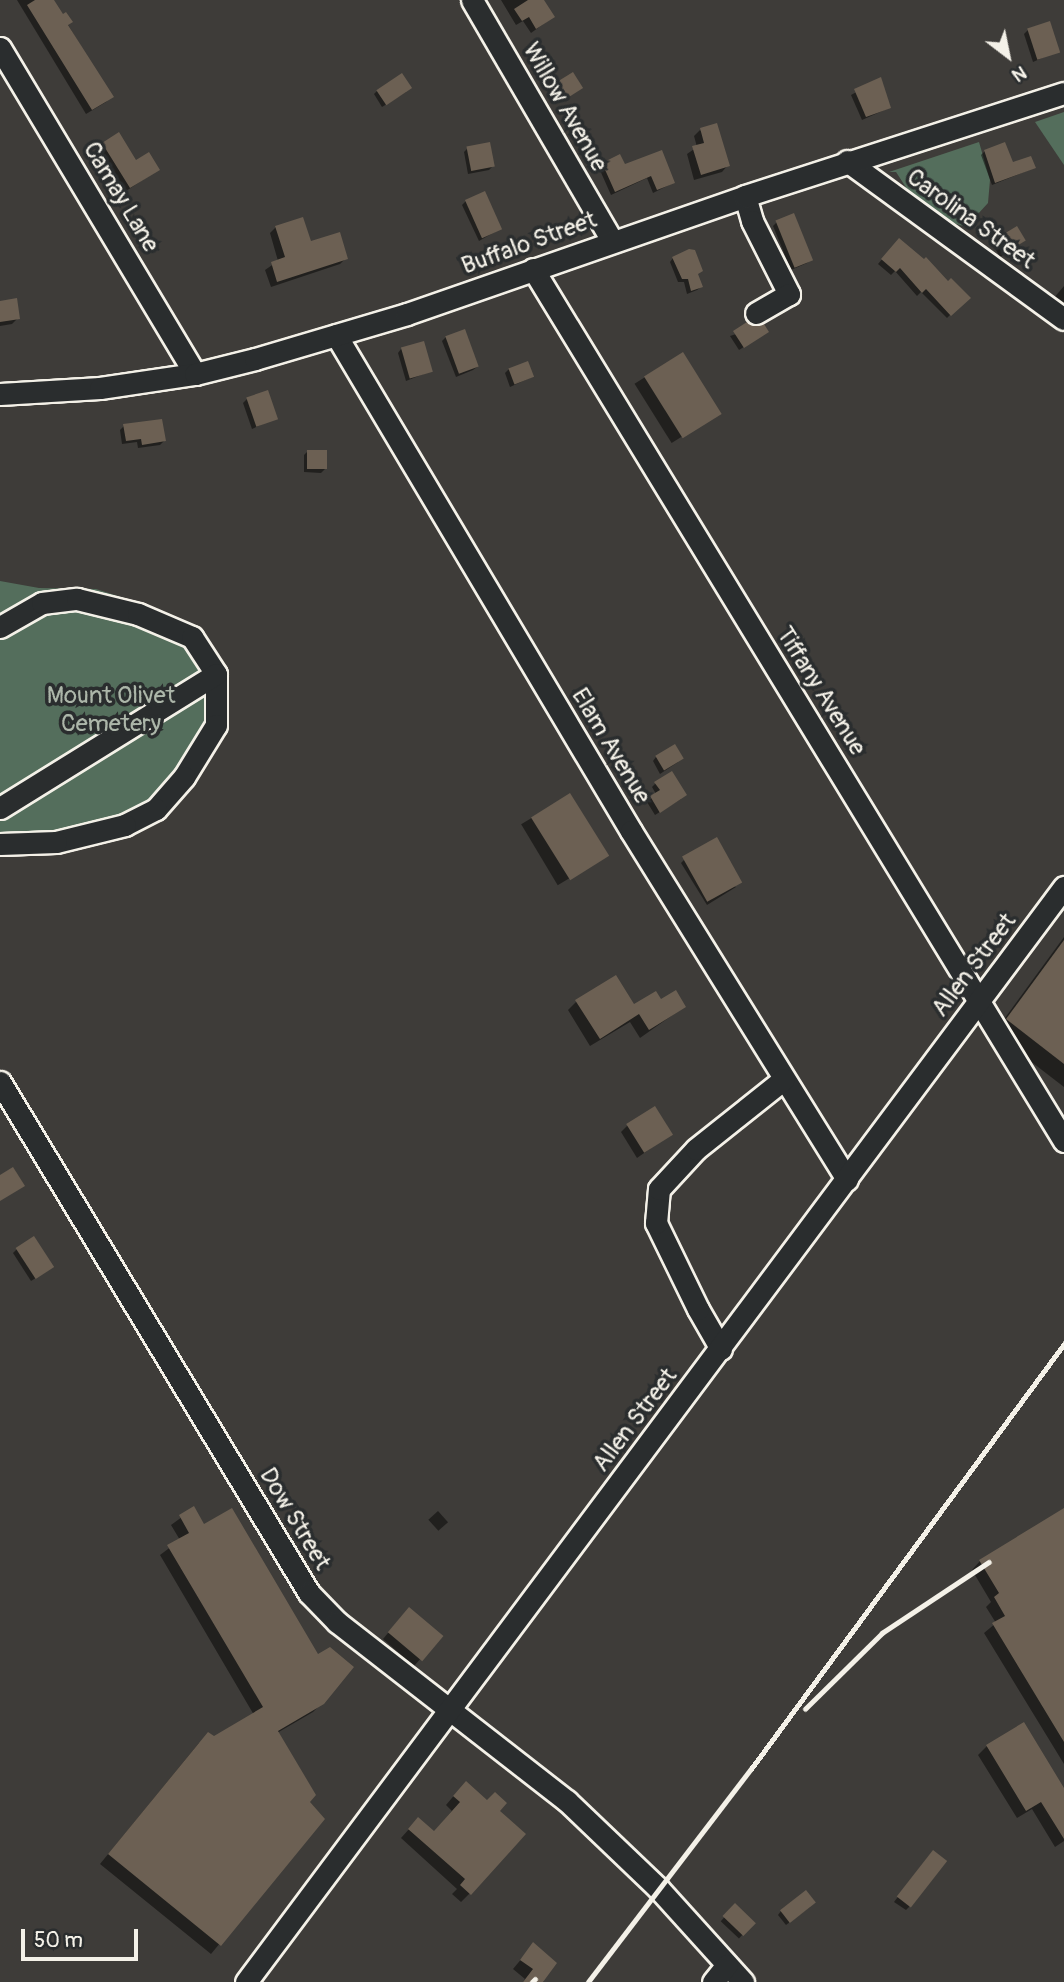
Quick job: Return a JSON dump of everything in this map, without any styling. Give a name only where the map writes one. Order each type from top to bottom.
[{"type":"street","name":"Willow Avenue","points":[[472,0],[612,241]]},
{"type":"street","name":"Camay Lane","points":[[0,48],[195,374]]},
{"type":"street","name":"Buffalo Street","points":[[0,394],[100,388],[195,374],[336,335],[848,161],[1064,93]]},
{"type":"street","name":"Carolina Street","points":[[848,161],[1064,319]]},
{"type":"street","points":[[744,196],[752,220],[789,294],[756,313]]},
{"type":"street","name":"Tiffany Avenue","points":[[533,269],[981,1000],[1064,1141]]},
{"type":"street","name":"Elam Avenue","points":[[336,335],[631,831],[847,1179]]},
{"type":"street","points":[[0,626],[42,603],[76,599],[138,614],[192,637],[216,674],[216,725],[184,777],[156,810],[125,825],[56,842],[0,844]]},
{"type":"street","points":[[0,808],[216,674]]},
{"type":"street","name":"Allen Street","points":[[246,1982],[1064,887]]},
{"type":"street","points":[[721,1349],[698,1309],[656,1223],[659,1189],[696,1149],[784,1079]]},
{"type":"street","name":"Dow Street","points":[[0,1082],[309,1593],[337,1622],[567,1801],[658,1888],[743,1982]]},
{"type":"street","points":[[713,1982],[727,1965]]},
{"type":"green space","points":[[1064,112],[1064,165],[1035,122]]},
{"type":"green space","points":[[979,142],[990,180],[988,203],[966,227],[941,219],[909,192],[896,172],[889,172]]},
{"type":"green space","name":"Mount Olivet Cemetery","points":[[0,581],[39,588],[96,589],[155,608],[192,625],[212,646],[225,675],[225,704],[216,750],[171,811],[139,833],[103,843],[47,850],[0,847]]},
{"type":"building","points":[[35,0],[54,0],[63,14],[66,12],[73,22],[68,25],[114,97],[92,110],[27,5]]},
{"type":"building","points":[[528,0],[544,0],[555,17],[536,29],[529,17],[522,21],[514,9]]},
{"type":"building","points":[[1050,21],[1060,52],[1037,60],[1027,28]]},
{"type":"building","points":[[573,72],[583,88],[567,98],[557,82]]},
{"type":"building","points":[[402,73],[412,88],[386,105],[376,90]]},
{"type":"building","points":[[881,77],[891,108],[866,117],[854,89]]},
{"type":"building","points":[[717,123],[730,166],[701,175],[692,146],[704,143],[700,128]]},
{"type":"building","points":[[119,132],[136,160],[149,152],[160,170],[130,188],[102,143]]},
{"type":"building","points":[[490,142],[495,167],[471,171],[466,147]]},
{"type":"building","points":[[1005,142],[1013,162],[1031,156],[1036,168],[995,183],[984,150]]},
{"type":"building","points":[[662,150],[675,183],[657,190],[651,176],[615,192],[602,163],[620,154],[625,164]]},
{"type":"building","points":[[485,191],[502,229],[482,238],[465,200]]},
{"type":"building","points":[[794,213],[813,260],[795,268],[775,220]]},
{"type":"building","points":[[303,217],[311,241],[340,232],[348,259],[277,282],[271,262],[285,257],[275,226]]},
{"type":"building","points":[[1017,226],[1026,241],[1003,254],[995,239]]},
{"type":"building","points":[[899,238],[924,259],[926,257],[948,281],[951,278],[971,298],[951,316],[926,289],[922,293],[900,268],[896,272],[881,259]]},
{"type":"building","points":[[689,249],[695,250],[703,271],[698,274],[703,287],[691,291],[688,279],[682,279],[672,257]]},
{"type":"building","points":[[17,298],[20,319],[0,322],[0,301]]},
{"type":"building","points":[[747,322],[755,326],[764,324],[769,332],[744,348],[733,331]]},
{"type":"building","points":[[465,329],[479,367],[459,374],[445,336]]},
{"type":"building","points":[[424,341],[433,372],[410,378],[401,348]]},
{"type":"building","points":[[683,352],[722,414],[683,438],[644,376]]},
{"type":"building","points":[[528,361],[534,377],[514,384],[508,369]]},
{"type":"building","points":[[268,390],[278,419],[256,427],[246,397]]},
{"type":"building","points":[[162,419],[166,441],[142,445],[141,439],[126,441],[123,424]]},
{"type":"building","points":[[307,450],[327,450],[327,469],[307,469]]},
{"type":"building","points":[[675,744],[684,759],[664,770],[655,756]]},
{"type":"building","points":[[672,771],[687,795],[660,813],[650,796],[660,790],[654,782]]},
{"type":"building","points":[[570,793],[609,856],[570,880],[531,817]]},
{"type":"building","points":[[717,837],[742,882],[707,902],[682,856]]},
{"type":"building","points":[[1064,940],[1064,1064],[1006,1019]]},
{"type":"building","points":[[616,975],[634,1004],[656,991],[661,999],[676,990],[686,1007],[649,1030],[639,1014],[600,1039],[575,1000]]},
{"type":"building","points":[[655,1106],[673,1135],[644,1153],[626,1124]]},
{"type":"building","points":[[13,1167],[25,1186],[0,1201],[0,1175]]},
{"type":"building","points":[[34,1236],[54,1267],[36,1279],[16,1248]]},
{"type":"building","points":[[194,1506],[204,1524],[232,1508],[318,1654],[330,1647],[354,1667],[324,1704],[278,1731],[316,1795],[310,1802],[325,1819],[221,1946],[108,1854],[208,1732],[214,1736],[263,1707],[167,1545],[189,1533],[179,1515]]},
{"type":"building","points":[[1064,1508],[1064,1742],[992,1623],[1005,1616],[994,1597],[999,1593],[979,1560]]},
{"type":"building","points":[[409,1607],[443,1636],[422,1661],[388,1632]]},
{"type":"building","points":[[1024,1722],[1064,1788],[1064,1839],[1041,1802],[1026,1811],[986,1745]]},
{"type":"building","points":[[466,1781],[487,1800],[495,1792],[507,1803],[500,1811],[526,1834],[471,1895],[460,1885],[465,1879],[408,1829],[418,1817],[434,1831],[460,1802],[453,1796]]},
{"type":"building","points":[[933,1850],[947,1861],[911,1908],[897,1896]]},
{"type":"building","points":[[806,1890],[816,1903],[790,1923],[780,1910]]},
{"type":"building","points":[[735,1903],[756,1923],[743,1936],[722,1916]]},
{"type":"building","points":[[533,1942],[557,1963],[543,1982],[523,1982],[533,1969],[520,1960]]},
{"type":"railway","points":[[588,1982],[751,1769],[1064,1344]]},
{"type":"railway","points":[[805,1709],[882,1633],[989,1562]]},
{"type":"railway","points":[[532,1982],[535,1979]]}]
